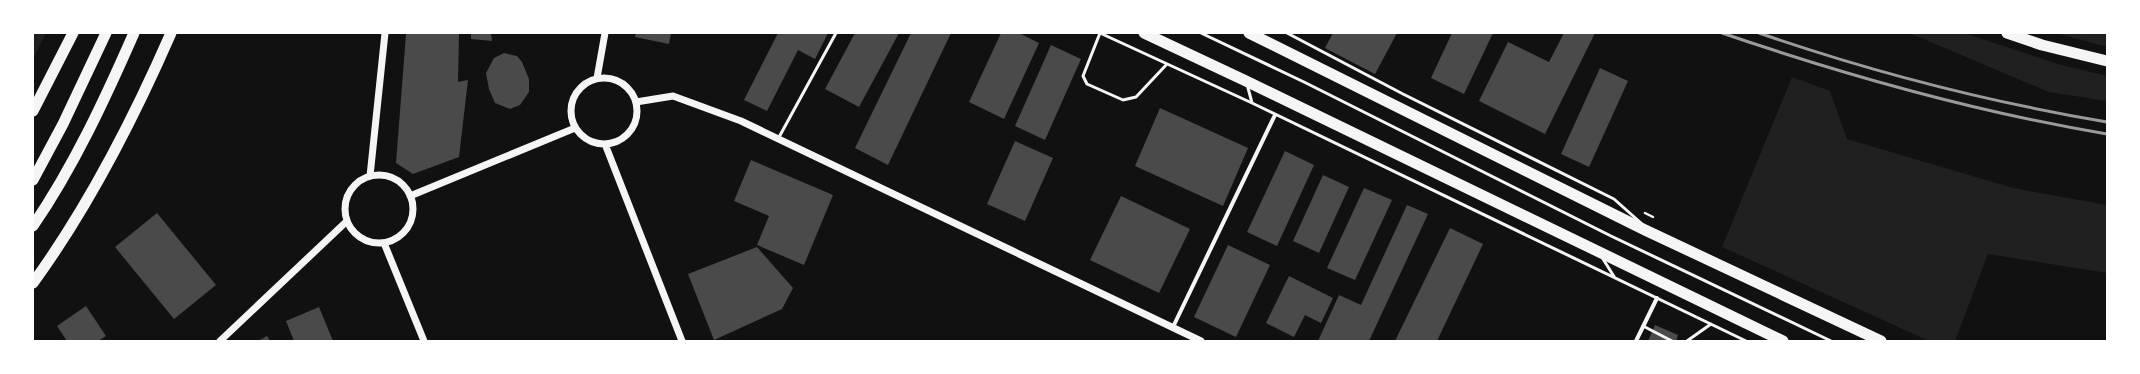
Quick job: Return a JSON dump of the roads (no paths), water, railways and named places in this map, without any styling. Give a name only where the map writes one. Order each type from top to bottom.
[{"type":"highway","points":[[33,111],[73,33]]},
{"type":"highway","points":[[33,180],[63,124],[106,33]]},
{"type":"highway","points":[[33,226],[55,193],[86,135],[134,33]]},
{"type":"highway","points":[[33,283],[60,245],[95,186],[147,87],[171,33]]},
{"type":"highway","points":[[1144,33],[1781,341]]},
{"type":"highway","points":[[1249,33],[1646,230],[1881,341]]},
{"type":"highway","points":[[2007,33],[2042,45],[2107,61]]},
{"type":"street","points":[[370,176],[385,33]]},
{"type":"street","points":[[597,78],[605,33]]},
{"type":"street","points":[[597,78],[612,79],[625,86],[636,102],[637,112],[631,131],[615,142],[606,144],[588,140],[575,128],[571,118],[573,97],[579,88],[587,82],[597,78]]},
{"type":"street","points":[[636,102],[674,96],[741,121],[1201,341]]},
{"type":"street","points":[[1173,327],[1275,115]]},
{"type":"street","points":[[410,196],[575,128]]},
{"type":"street","points":[[606,144],[682,341]]},
{"type":"street","points":[[380,175],[394,179],[405,188],[410,196],[413,206],[409,226],[394,240],[384,243],[373,243],[362,239],[353,231],[347,221],[345,210],[347,199],[352,189],[360,181],[370,176],[380,175]]},
{"type":"street","points":[[220,341],[347,221]]},
{"type":"street","points":[[384,243],[424,341]]},
{"type":"street","points":[[1636,341],[1656,298]]},
{"type":"lane","points":[[778,139],[836,33]]},
{"type":"lane","points":[[1167,64],[1136,97],[1123,100],[1087,84],[1083,76],[1100,33],[1252,103],[1746,341]]},
{"type":"lane","points":[[1201,33],[1304,82],[1611,236],[1832,341]]},
{"type":"lane","points":[[1287,33],[1403,94],[1614,199],[1634,215],[1646,230]]},
{"type":"lane","points":[[1296,38],[1298,33]]},
{"type":"lane","points":[[1246,81],[1252,103]]},
{"type":"lane","points":[[1599,252],[1615,278]]},
{"type":"lane","points":[[1687,341],[1711,324]]},
{"type":"lane","points":[[1643,326],[1672,341]]},
{"type":"railway","points":[[1722,33],[1817,64],[1961,104],[2107,134]]},
{"type":"railway","points":[[1759,33],[1844,61],[1931,85],[2019,105],[2107,122]]}]
